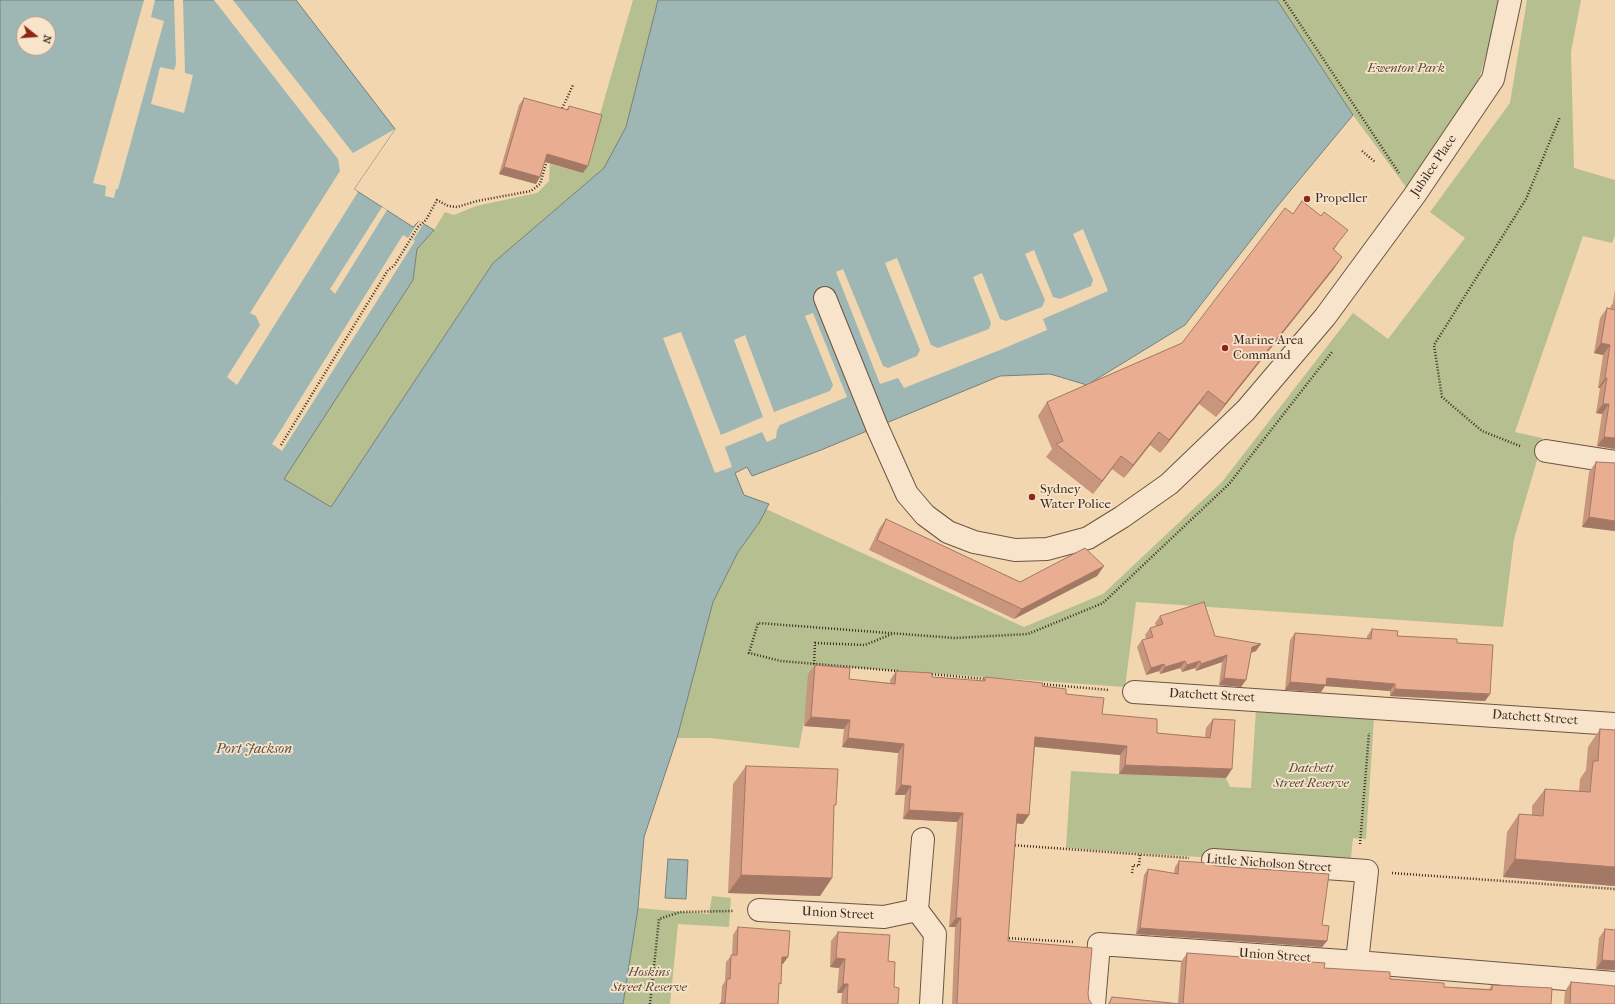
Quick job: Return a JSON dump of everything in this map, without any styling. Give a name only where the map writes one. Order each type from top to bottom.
[{"type":"street","name":"Jubilee Place","points":[[825,298],[877,427],[907,494],[925,515],[948,532],[974,542],[1015,550],[1047,549],[1088,538],[1122,517],[1169,484],[1246,410],[1324,317],[1414,196],[1493,79],[1510,0]]},
{"type":"street","points":[[1546,451],[1615,462]]},
{"type":"street","name":"Datchett Street","points":[[1134,692],[1371,706],[1615,724]]},
{"type":"street","points":[[923,839],[917,910],[935,934],[931,1004]]},
{"type":"street","name":"Little Nicholson Street","points":[[1213,860],[1363,871]]},
{"type":"street","points":[[1357,962],[1363,871]]},
{"type":"street","name":"Union Street","points":[[759,910],[884,917],[917,910]]},
{"type":"street","points":[[1094,1004],[1099,944]]},
{"type":"street","name":"Union Street","points":[[1099,944],[1357,962],[1615,983]]},
{"type":"path","points":[[1284,0],[1414,196]]},
{"type":"path","points":[[559,118],[574,85]]},
{"type":"path","points":[[1521,447],[1482,431],[1442,397],[1434,345],[1526,199],[1560,117]]},
{"type":"path","points":[[1362,151],[1375,162]]},
{"type":"path","points":[[281,445],[388,270],[394,266],[418,227],[426,220],[437,200],[448,206],[457,207],[477,201],[531,191],[540,184],[549,154]]},
{"type":"path","points":[[814,664],[815,643],[866,645],[892,634]]},
{"type":"path","points":[[749,653],[781,662],[900,671]]},
{"type":"path","points":[[923,673],[993,679]]},
{"type":"path","points":[[1040,684],[1134,692]]},
{"type":"path","points":[[1371,706],[1363,871],[1615,889]]},
{"type":"path","name":"Little Nicholson Street","points":[[1010,845],[1213,860]]},
{"type":"path","points":[[1132,873],[1132,865],[1139,866],[1140,855]]},
{"type":"path","points":[[650,1004],[659,919],[680,912],[759,910]]},
{"type":"path","points":[[1006,938],[1099,944]]},
{"type":"green space","points":[[633,0],[658,0],[626,127],[604,168],[493,263],[331,508],[283,479],[413,280],[417,249],[434,230],[445,212],[454,215],[476,206],[537,193],[549,181],[550,164],[583,173]]},
{"type":"green space","name":"Ewenton Park","points":[[1277,0],[1502,0],[1480,76],[1457,121],[1406,187],[1353,115]]},
{"type":"green space","points":[[1527,0],[1581,0],[1571,52],[1574,168],[1615,180],[1615,236],[1612,243],[1583,236],[1515,432],[1542,438],[1538,457],[1514,539],[1503,627],[1136,602],[1125,687],[815,665],[799,748],[710,738],[677,738],[713,602],[738,552],[759,523],[766,509],[1024,627],[1103,594],[1222,482],[1353,313],[1388,339],[1465,238],[1430,212],[1510,103]]},
{"type":"green space","name":"Datchett Street Reserve","points":[[1256,710],[1374,718],[1366,839],[1353,838],[1350,867],[1066,848],[1071,771],[1226,778],[1230,787],[1251,788]]},
{"type":"green space","name":"Hoskins Street Reserve","points":[[712,896],[731,898],[729,927],[678,924],[670,1004],[623,1004],[638,908],[709,914]]},
{"type":"water","name":"Port Jackson","points":[[0,0],[296,0],[395,129],[354,189],[413,227],[419,221],[434,230],[417,249],[413,280],[284,479],[331,507],[493,263],[604,168],[626,127],[658,0],[1277,0],[1353,115],[1276,208],[1185,325],[1087,385],[1050,374],[1000,376],[821,450],[752,476],[747,467],[735,473],[744,495],[769,504],[759,523],[738,552],[713,602],[677,738],[644,837],[638,908],[623,1004],[0,1004]]},
{"type":"water","points":[[668,859],[688,860],[686,899],[665,898]]},
{"type":"pier","points":[[144,0],[155,0],[151,17],[164,21],[118,189],[116,189],[114,198],[105,196],[106,186],[93,183]]},
{"type":"pier","points":[[174,0],[183,0],[185,73],[193,75],[184,113],[151,104],[160,67],[174,70],[176,64]]},
{"type":"pier","points":[[214,0],[233,0],[353,153],[395,129],[354,189],[358,192],[237,385],[227,377],[260,325],[256,316],[250,313],[340,171],[338,159]]},
{"type":"pier","points":[[382,207],[387,210],[335,294],[330,289]]},
{"type":"pier","points":[[419,221],[424,223],[413,240],[415,241],[282,451],[272,444],[403,235],[408,238]]},
{"type":"pier","points":[[1083,229],[1108,291],[1043,319],[1047,330],[1000,350],[904,388],[898,378],[880,384],[836,272],[843,269],[883,366],[888,368],[917,356],[920,350],[885,263],[897,258],[931,345],[938,348],[989,329],[991,323],[973,277],[982,273],[1000,319],[1006,321],[1042,307],[1045,300],[1025,254],[1034,250],[1053,297],[1060,299],[1091,286],[1093,280],[1073,234]]},
{"type":"pier","points":[[813,313],[847,397],[780,425],[777,430],[776,438],[767,442],[762,432],[725,447],[732,467],[715,473],[663,338],[681,332],[721,435],[763,417],[734,340],[745,335],[774,412],[830,391],[833,385],[805,316]]},
{"type":"building","points":[[524,98],[568,110],[569,106],[602,115],[588,166],[547,154],[540,177],[504,167]]},
{"type":"building","name":"Marine Area Command","points":[[1302,201],[1321,216],[1324,212],[1348,230],[1333,249],[1342,257],[1225,404],[1208,391],[1169,440],[1159,432],[1133,465],[1121,456],[1102,481],[1056,444],[1063,441],[1047,402],[1182,343],[1285,208],[1293,214]]},
{"type":"building","points":[[1607,308],[1615,310],[1615,438],[1604,437],[1609,404],[1603,404],[1610,345],[1601,343]]},
{"type":"building","points":[[1596,462],[1615,463],[1615,521],[1589,517]]},
{"type":"building","points":[[886,519],[1020,582],[1085,548],[1104,566],[1022,609],[877,540]]},
{"type":"building","points":[[1204,602],[1215,636],[1261,644],[1252,647],[1246,680],[1224,678],[1227,655],[1201,664],[1200,661],[1187,665],[1185,661],[1165,667],[1164,664],[1151,668],[1142,640],[1153,637],[1150,628],[1163,624],[1160,616]]},
{"type":"building","points":[[1372,629],[1398,631],[1397,636],[1457,639],[1457,643],[1493,645],[1490,694],[1395,689],[1395,684],[1327,678],[1326,685],[1290,682],[1295,633],[1371,639]]},
{"type":"building","points":[[815,665],[850,668],[849,679],[895,684],[896,671],[932,673],[932,677],[985,681],[985,677],[1043,683],[1042,686],[1066,689],[1066,694],[1104,698],[1102,714],[1157,719],[1157,733],[1210,738],[1213,719],[1235,720],[1232,769],[1125,765],[1127,746],[1035,737],[1029,815],[1017,814],[1008,941],[1092,948],[1088,994],[1089,1000],[1092,1004],[957,1004],[961,918],[956,918],[963,813],[909,810],[911,786],[901,785],[904,744],[848,738],[850,720],[811,717]]},
{"type":"building","points":[[1600,729],[1615,730],[1615,867],[1515,859],[1519,814],[1543,816],[1545,789],[1590,792],[1593,761],[1598,761]]},
{"type":"building","points":[[746,766],[838,769],[836,805],[834,805],[832,878],[741,875]]},
{"type":"building","points":[[1179,861],[1209,863],[1217,866],[1329,874],[1322,925],[1329,926],[1327,941],[1140,928],[1148,869],[1178,874]]},
{"type":"building","points":[[738,927],[790,931],[788,957],[782,957],[781,984],[779,983],[778,1004],[720,1004],[725,1003],[727,979],[730,979],[731,955],[737,955]]},
{"type":"building","points":[[1605,929],[1615,930],[1615,961],[1602,960]]},
{"type":"building","points":[[838,932],[890,935],[888,961],[895,962],[894,987],[899,988],[898,1004],[847,1004],[848,984],[843,984],[845,959],[836,958]]},
{"type":"building","points":[[1187,953],[1325,963],[1324,968],[1390,972],[1390,979],[1444,983],[1444,987],[1492,990],[1492,985],[1552,988],[1551,1004],[1183,1004]]},
{"type":"building","points":[[1571,982],[1615,986],[1615,1004],[1570,1004]]},
{"type":"building","points":[[1112,997],[1181,1004],[1108,1004]]},
{"type":"place","name":"Propeller","points":[[1307,199]]},
{"type":"place","name":"Marine Area Command","points":[[1225,348]]},
{"type":"place","name":"Sydney Water Police","points":[[1032,497]]}]
